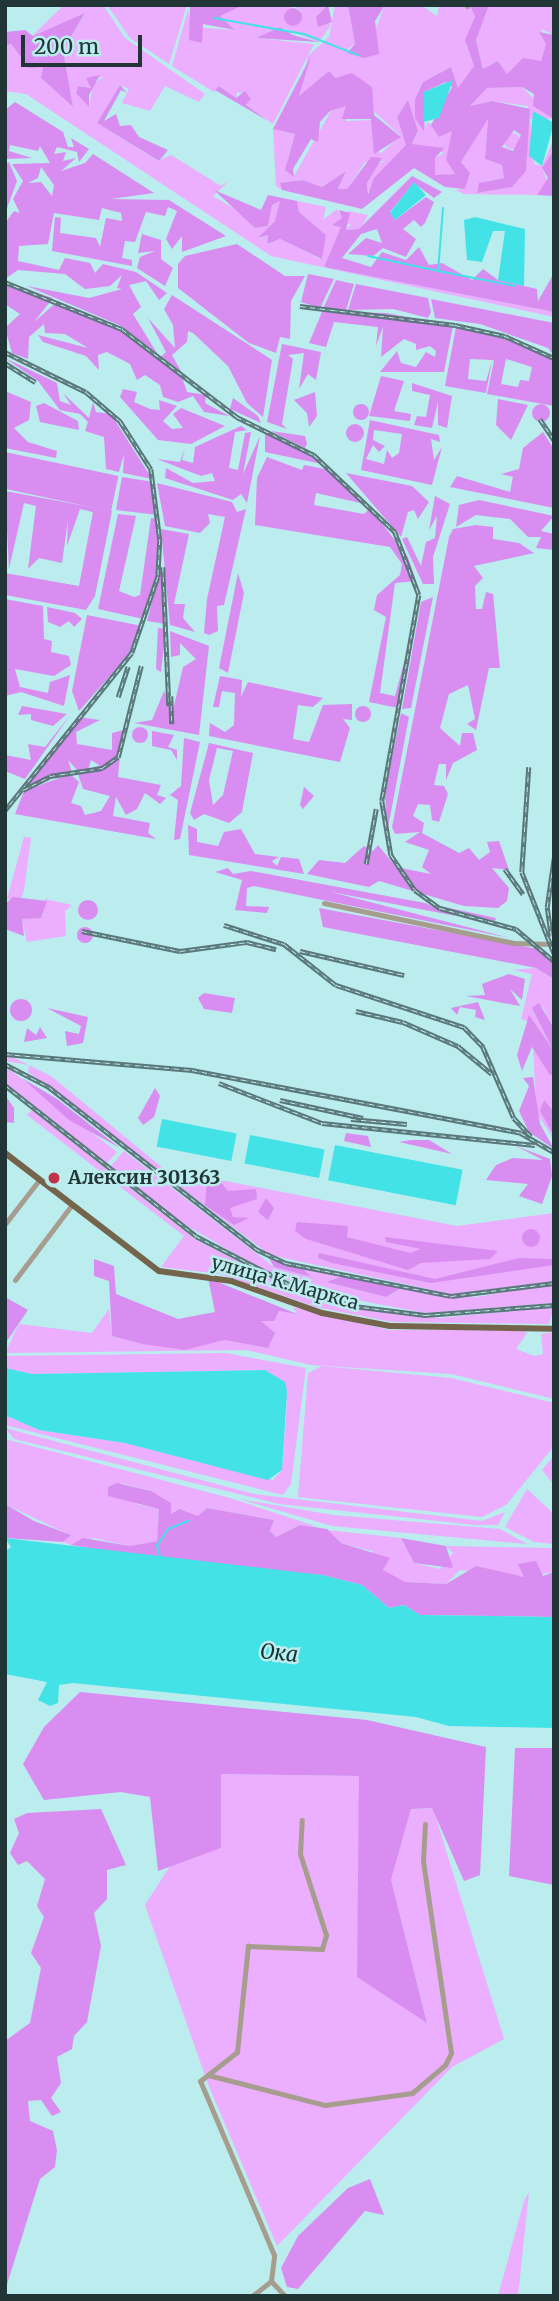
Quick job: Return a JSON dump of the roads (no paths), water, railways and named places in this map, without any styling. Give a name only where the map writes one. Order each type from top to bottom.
[{"type":"main road","name":"улица К.Маркса","points":[[5,1153],[149,1267],[231,1281],[322,1313],[390,1326],[554,1329]]},
{"type":"street","points":[[324,903],[513,943],[554,944]]},
{"type":"street","points":[[5,1224],[39,1180]]},
{"type":"street","points":[[15,1280],[71,1206]]},
{"type":"street","points":[[252,2296],[271,2281],[274,2255],[200,2081],[237,2052],[248,1946],[322,1950],[326,1935],[300,1854],[302,1820]]},
{"type":"street","points":[[208,2075],[325,2105],[412,2093],[445,2065],[451,2053],[424,1861],[425,1824]]},
{"type":"street","points":[[271,2281],[285,2296]]},
{"type":"water","points":[[453,80],[439,118],[423,122],[424,92]]},
{"type":"water","points":[[533,111],[554,123],[542,166],[529,156]]},
{"type":"water","points":[[414,182],[426,195],[395,220],[390,213]]},
{"type":"water","points":[[475,217],[525,229],[524,286],[498,280],[505,231],[493,231],[482,262],[467,260],[464,220]]},
{"type":"water","points":[[162,1119],[237,1134],[231,1161],[157,1146]]},
{"type":"water","points":[[250,1135],[325,1150],[319,1178],[244,1163]]},
{"type":"water","points":[[335,1145],[463,1170],[456,1205],[328,1180]]},
{"type":"water","points":[[5,1368],[32,1374],[265,1370],[285,1382],[287,1391],[282,1470],[268,1480],[125,1443],[39,1430],[5,1415]]},
{"type":"water","name":"Ока","points":[[5,1538],[322,1575],[362,1585],[389,1608],[404,1605],[420,1615],[554,1617],[554,1728],[449,1726],[416,1717],[73,1683],[59,1685],[58,1703],[50,1706],[38,1700],[47,1682],[5,1674],[5,1552],[11,1547]]},
{"type":"waterway","points":[[240,5],[245,6]]},
{"type":"waterway","points":[[214,18],[304,34],[358,55]]},
{"type":"waterway","points":[[443,208],[438,271],[515,286]]},
{"type":"waterway","points":[[368,256],[438,271]]},
{"type":"waterway","points":[[161,1560],[157,1546],[168,1529],[188,1521]]},
{"type":"railway","points":[[5,282],[122,329],[237,417],[314,455],[395,532],[419,595],[382,801],[391,855],[415,890],[440,908],[516,929],[554,961]]},
{"type":"railway","points":[[300,306],[455,325],[505,336],[554,358]]},
{"type":"railway","points":[[5,352],[86,392],[120,421],[151,469],[160,540],[158,577],[132,653],[5,811]]},
{"type":"railway","points":[[5,363],[35,382]]},
{"type":"railway","points":[[540,419],[554,440]]},
{"type":"railway","points":[[163,567],[169,706]]},
{"type":"railway","points":[[23,790],[50,776],[102,768],[118,757],[141,666]]},
{"type":"railway","points":[[118,697],[128,667]]},
{"type":"railway","points":[[171,696],[172,724]]},
{"type":"railway","points":[[529,767],[522,872],[554,953]]},
{"type":"railway","points":[[366,864],[376,809]]},
{"type":"railway","points":[[551,936],[547,907],[554,858]]},
{"type":"railway","points":[[505,869],[523,894]]},
{"type":"railway","points":[[224,925],[284,944],[336,985],[464,1027],[483,1047],[514,1118],[531,1136]]},
{"type":"railway","points":[[82,931],[180,951],[247,942],[276,949]]},
{"type":"railway","points":[[300,951],[404,975]]},
{"type":"railway","points":[[356,1011],[403,1022],[458,1046],[492,1074]]},
{"type":"railway","points":[[5,1054],[192,1070],[521,1133],[554,1152]]},
{"type":"railway","points":[[5,1064],[49,1087],[256,1249],[286,1263],[451,1296],[554,1283]]},
{"type":"railway","points":[[219,1083],[322,1123],[535,1145]]},
{"type":"railway","points":[[5,1085],[196,1236],[293,1286],[354,1306],[425,1315],[554,1305]]},
{"type":"railway","points":[[280,1100],[363,1118]]},
{"type":"railway","points":[[351,1119],[407,1124]]},
{"type":"place","name":"Алексин 301363","points":[[54,1178]]}]
